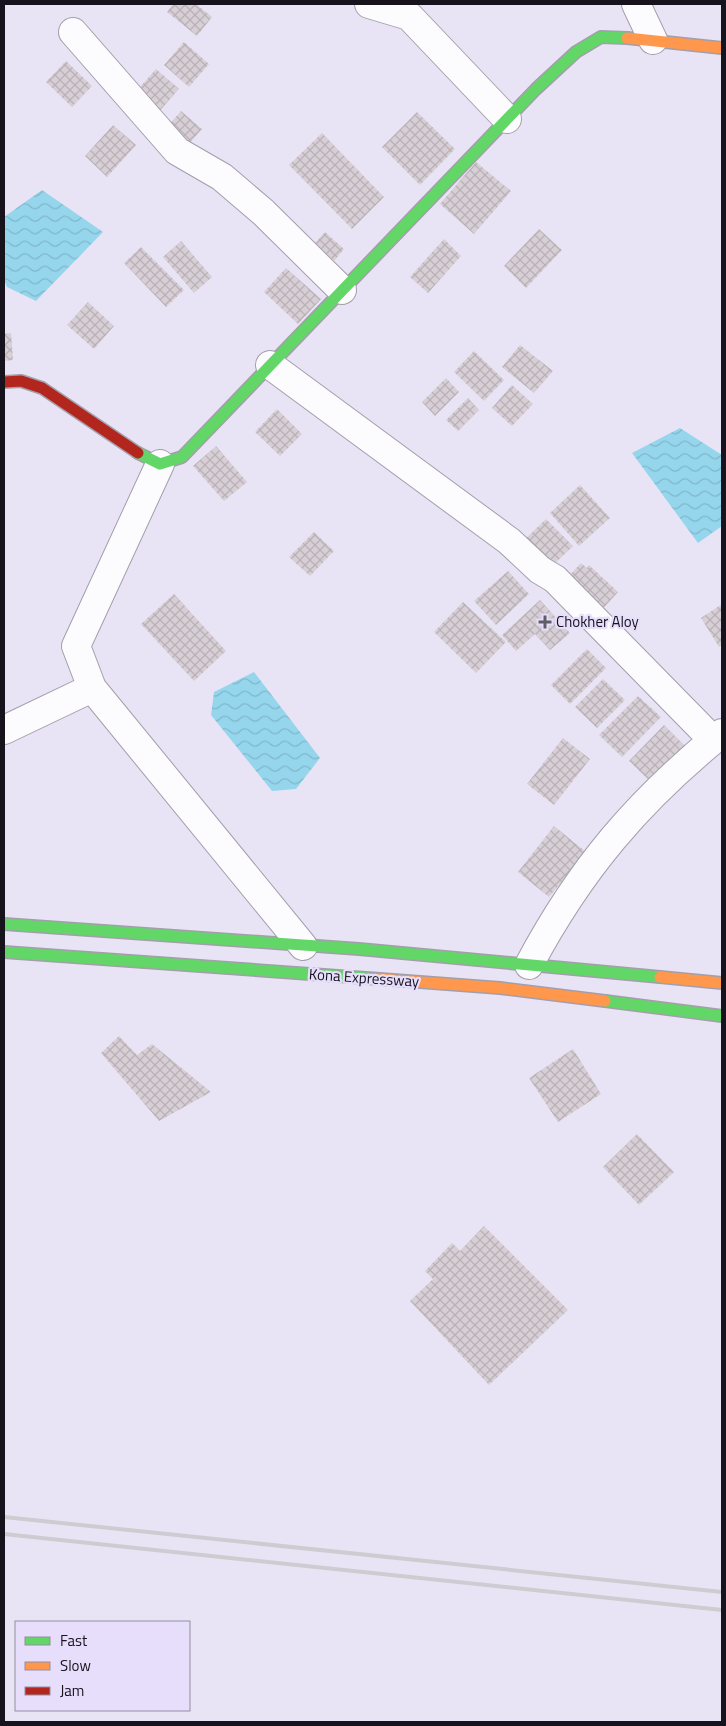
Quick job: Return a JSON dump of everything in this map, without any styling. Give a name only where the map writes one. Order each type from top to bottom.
[{"type":"main road","points":[[4,382],[21,381],[42,388],[139,454],[160,464],[182,457],[507,119],[576,52],[601,37],[652,40],[722,48]]},
{"type":"main road","name":"Kona Expressway","points":[[4,924],[303,946],[722,983]]},
{"type":"main road","name":"Kona Expressway","points":[[4,952],[500,988],[722,1016]]},
{"type":"street","points":[[369,4],[409,16],[507,119]]},
{"type":"street","points":[[636,4],[652,40]]},
{"type":"street","points":[[73,32],[177,151],[222,177],[263,212],[342,290]]},
{"type":"street","points":[[270,365],[509,541],[540,570],[555,579],[718,736],[684,764],[628,820],[584,874],[553,920],[529,965]]},
{"type":"street","points":[[160,464],[76,646],[92,688],[303,946]]},
{"type":"street","points":[[4,730],[92,688]]},
{"type":"water","points":[[42,190],[103,232],[36,301],[7,287],[4,280],[4,217]]},
{"type":"water","points":[[680,428],[722,455],[722,526],[698,543],[632,453]]},
{"type":"water","points":[[254,672],[320,758],[296,789],[272,791],[211,715],[214,692]]},
{"type":"building","points":[[173,4],[196,4],[212,17],[197,36],[167,12]]},
{"type":"building","points":[[184,42],[209,64],[189,87],[164,65]]},
{"type":"building","points":[[66,61],[92,86],[72,107],[46,82]]},
{"type":"building","points":[[156,69],[179,89],[156,115],[133,95]]},
{"type":"building","points":[[181,111],[202,129],[187,146],[166,128]]},
{"type":"building","points":[[417,112],[455,149],[420,185],[382,147]]},
{"type":"building","points":[[113,125],[136,145],[107,177],[85,156]]},
{"type":"building","points":[[322,133],[384,197],[352,229],[289,165]]},
{"type":"building","points":[[476,162],[511,191],[474,234],[440,204]]},
{"type":"building","points":[[539,229],[562,250],[526,288],[504,266]]},
{"type":"building","points":[[325,232],[344,249],[334,261],[315,243]]},
{"type":"building","points":[[444,239],[461,256],[428,293],[410,277]]},
{"type":"building","points":[[181,241],[212,277],[194,293],[163,257]]},
{"type":"building","points":[[141,247],[184,290],[166,307],[124,263]]},
{"type":"building","points":[[286,268],[321,299],[298,324],[264,292]]},
{"type":"building","points":[[88,302],[114,326],[94,349],[67,325]]},
{"type":"building","points":[[11,333],[13,360],[4,361],[4,334]]},
{"type":"building","points":[[520,345],[553,371],[534,393],[502,367]]},
{"type":"building","points":[[474,351],[504,380],[484,401],[454,372]]},
{"type":"building","points":[[446,378],[459,392],[435,416],[422,402]]},
{"type":"building","points":[[512,385],[533,404],[512,426],[492,408]]},
{"type":"building","points":[[468,398],[479,410],[458,431],[446,420]]},
{"type":"building","points":[[277,409],[302,434],[280,456],[255,432]]},
{"type":"building","points":[[216,446],[247,482],[224,501],[193,466]]},
{"type":"building","points":[[580,485],[610,518],[579,546],[550,513]]},
{"type":"building","points":[[546,519],[573,546],[546,572],[519,545]]},
{"type":"building","points":[[314,532],[334,551],[310,576],[289,557]]},
{"type":"building","points":[[581,563],[587,568],[589,565],[618,592],[598,614],[567,578]]},
{"type":"building","points":[[508,571],[529,594],[496,625],[474,601]]},
{"type":"building","points":[[174,594],[226,651],[194,681],[141,624]]},
{"type":"building","points":[[540,600],[570,633],[550,650],[535,634],[516,651],[502,635]]},
{"type":"building","points":[[463,602],[506,642],[476,673],[434,632]]},
{"type":"building","points":[[722,604],[722,645],[719,647],[701,618]]},
{"type":"building","points":[[587,649],[606,668],[570,704],[551,685]]},
{"type":"building","points":[[603,679],[625,700],[597,728],[575,707]]},
{"type":"building","points":[[638,696],[661,717],[622,757],[599,735]]},
{"type":"building","points":[[664,725],[690,751],[656,787],[629,761]]},
{"type":"building","points":[[563,738],[590,759],[554,805],[527,784]]},
{"type":"building","points":[[554,826],[586,852],[549,897],[518,872]]},
{"type":"building","points":[[119,1036],[137,1055],[152,1044],[211,1092],[159,1121],[101,1053]]},
{"type":"building","points":[[573,1049],[601,1094],[558,1122],[529,1078]]},
{"type":"building","points":[[637,1134],[674,1172],[639,1205],[603,1167]]},
{"type":"building","points":[[484,1226],[568,1310],[489,1385],[410,1301],[433,1279],[425,1271],[452,1243],[460,1251]]},
{"type":"railway","points":[[4,1517],[722,1592]]},
{"type":"railway","points":[[4,1534],[722,1610]]},
{"type":"traffic: fast","points":[[138,453],[160,464],[182,457],[536,89],[576,52],[601,37],[627,38]]},
{"type":"traffic: fast","points":[[4,924],[359,949],[660,977]]},
{"type":"traffic: fast","points":[[4,952],[380,979]]},
{"type":"traffic: fast","points":[[605,1001],[722,1016]]},
{"type":"traffic: slow","points":[[627,38],[722,48]]},
{"type":"traffic: slow","points":[[660,977],[722,983]]},
{"type":"traffic: slow","points":[[380,979],[500,988],[605,1001]]},
{"type":"traffic: jam","points":[[4,382],[21,381],[42,388],[138,453]]},
{"type":"place","name":"Chokher Aloy","points":[[545,622]]}]
